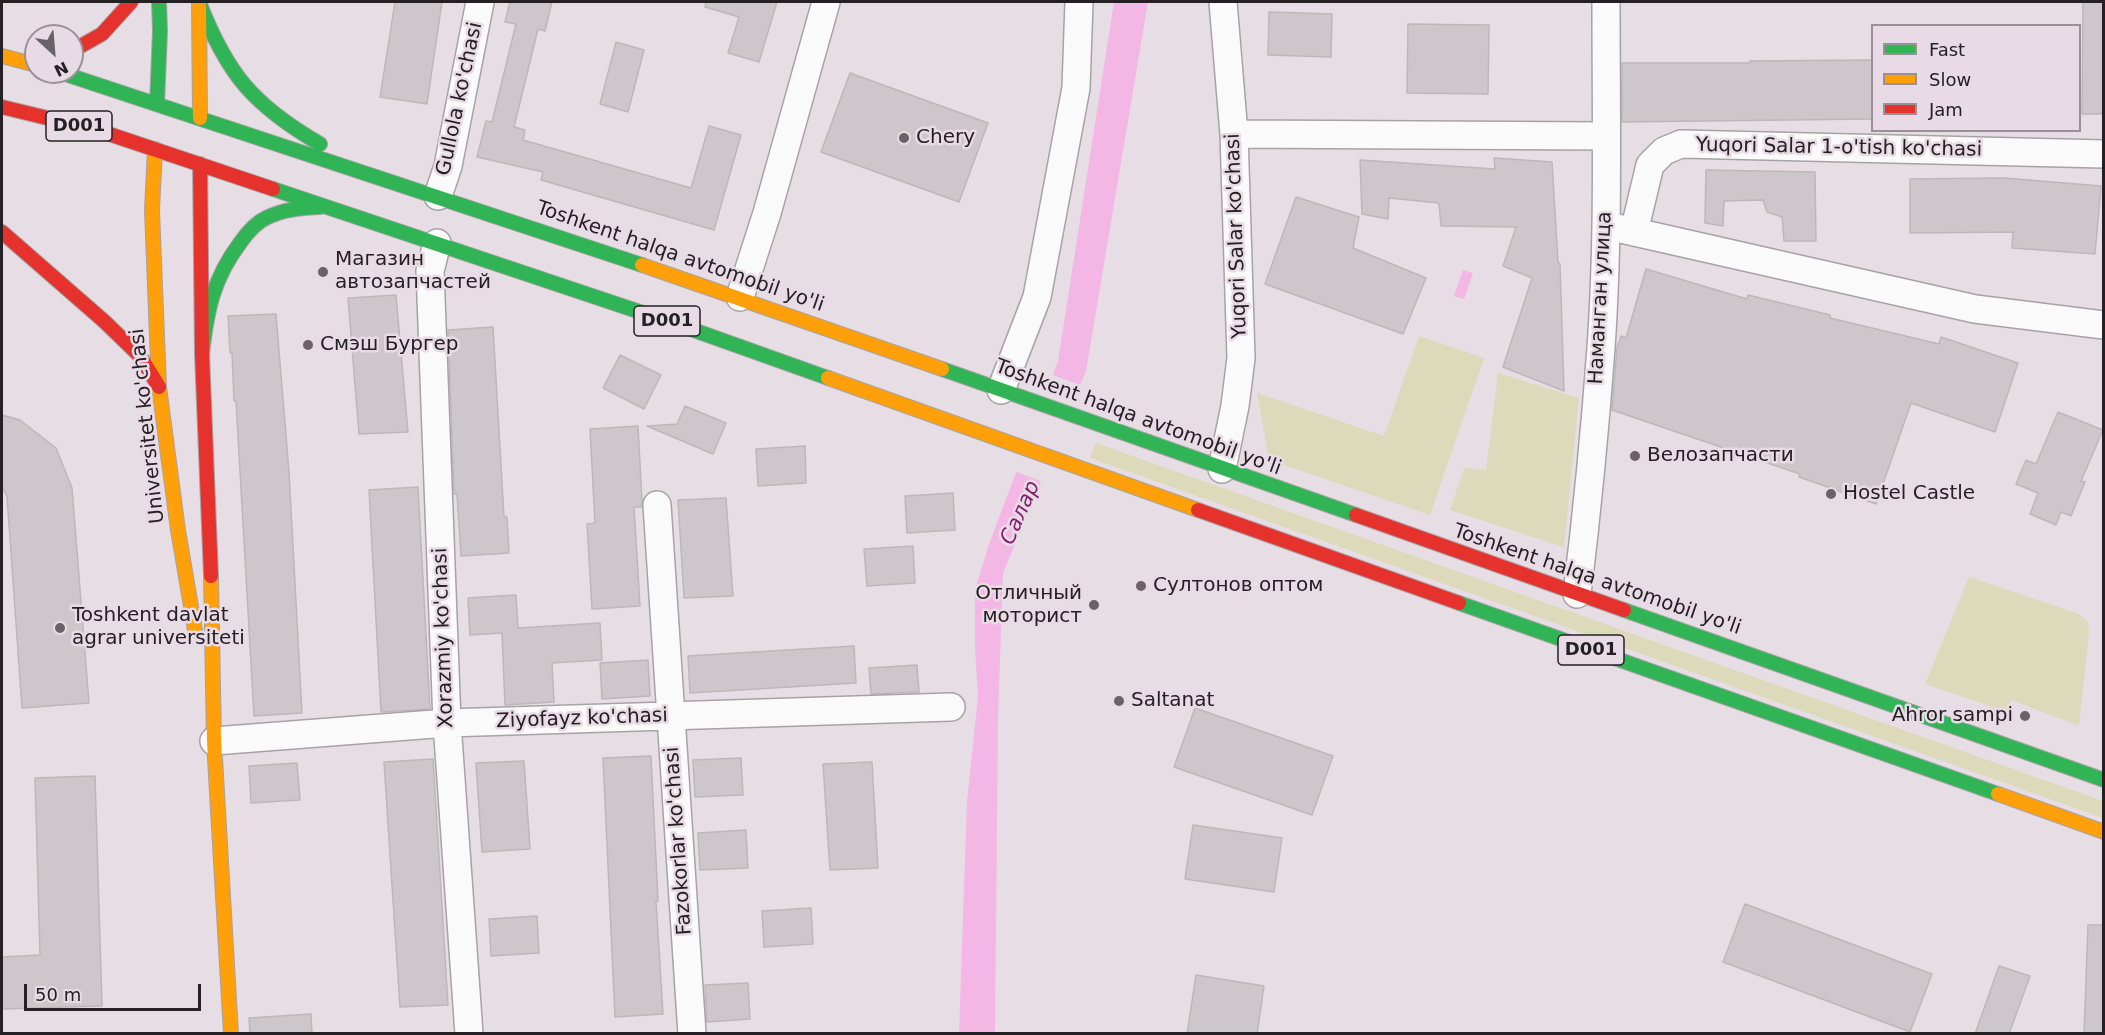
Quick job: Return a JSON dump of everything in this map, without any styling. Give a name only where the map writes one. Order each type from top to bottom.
[{"type":"main road","points":[[84,44],[102,34],[131,2]]},
{"type":"main road","points":[[156,110],[160,31],[159,2]]},
{"type":"main road","points":[[199,2],[200,124]]},
{"type":"main road","points":[[199,2],[211,36],[240,84],[250,95],[294,129],[376,176]]},
{"type":"main road","points":[[2,56],[24,61]]},
{"type":"main road","name":"D001","points":[[84,82],[156,110]]},
{"type":"main road","name":"D001","points":[[2,107],[155,144],[200,159],[325,206],[685,327],[2103,832]]},
{"type":"main road","name":"Toshkent halqa avtomobil yo'li","points":[[156,110],[376,176],[740,297],[2103,780]]},
{"type":"main road","name":"Universitet ko'chasi","points":[[155,144],[152,210],[159,387],[178,530],[214,741]]},
{"type":"main road","name":"Universitet ko'chasi","points":[[200,159],[202,354],[210,533],[214,741],[231,1034]]},
{"type":"main road","points":[[202,354],[205,321],[212,288],[224,264],[253,227],[270,216],[292,210],[325,206]]},
{"type":"main road","points":[[2,232],[105,322],[140,356],[159,387]]},
{"type":"street","name":"Gullola ko'chasi","points":[[438,196],[448,166],[480,2]]},
{"type":"street","points":[[740,297],[767,213],[826,2]]},
{"type":"street","points":[[1012,394],[1038,297],[1076,87],[1079,2]]},
{"type":"street","name":"Yuqori Salar ko'chasi","points":[[1222,469],[1235,406],[1241,358],[1234,134],[1223,2]]},
{"type":"street","name":"Наманган улица","points":[[1577,594],[1588,501],[1601,347],[1605,225],[1606,2]]},
{"type":"street","points":[[1234,134],[1606,136]]},
{"type":"street","name":"Yuqori Salar 1-o'tish ko'chasi","points":[[1634,232],[1650,165],[1664,151],[1682,144],[2103,154]]},
{"type":"street","points":[[1605,225],[1975,309],[2103,325]]},
{"type":"street","name":"Xorazmiy ko'chasi","points":[[437,243],[430,271],[447,723],[469,1034]]},
{"type":"street","name":"Fazokorlar ko'chasi","points":[[657,505],[692,1034]]},
{"type":"street","name":"Ziyofayz ko'chasi","points":[[214,741],[447,723],[951,707]]},
{"type":"shaded area","points":[[1419,336],[1484,358],[1430,515],[1269,460],[1257,393],[1384,436]]},
{"type":"shaded area","points":[[1498,373],[1579,398],[1564,547],[1450,510],[1464,468],[1486,470]]},
{"type":"shaded area","points":[[1096,443],[2103,801],[2103,818],[1090,458]]},
{"type":"shaded area","points":[[1969,577],[2079,614],[2088,622],[2089,632],[2079,726],[2011,700],[2007,712],[1925,684]]},
{"type":"water","name":"Салар","points":[[1114,2],[1148,2],[1086,371],[1003,573],[998,717],[995,1033],[959,1034],[967,801],[978,697],[975,590],[988,547],[1058,361]]},
{"type":"water","points":[[1463,270],[1473,273],[1464,299],[1454,296]]},
{"type":"pier","points":[[1050,374],[1083,386],[1043,482],[1014,471]]},
{"type":"building","points":[[395,2],[442,2],[427,104],[380,97]]},
{"type":"building","points":[[510,2],[552,2],[545,31],[538,29],[514,127],[525,130],[523,140],[691,188],[709,126],[741,135],[714,230],[541,180],[543,172],[477,157],[486,121],[492,122],[516,24],[505,22]]},
{"type":"building","points":[[706,2],[777,2],[759,62],[728,53],[739,17],[705,7]]},
{"type":"building","points":[[2083,2],[2103,2],[2103,114],[2082,114]]},
{"type":"building","points":[[1269,12],[1332,14],[1331,57],[1268,55]]},
{"type":"building","points":[[1408,24],[1489,25],[1488,94],[1407,93]]},
{"type":"building","points":[[616,42],[644,50],[628,112],[600,104]]},
{"type":"building","points":[[1871,60],[1871,119],[1622,122],[1622,63],[1750,63],[1750,61]]},
{"type":"building","points":[[850,73],[988,123],[959,202],[821,152]]},
{"type":"building","points":[[1494,158],[1552,162],[1558,262],[1560,264],[1564,391],[1503,367],[1532,278],[1503,266],[1516,227],[1441,226],[1439,203],[1389,198],[1388,219],[1362,214],[1360,160],[1495,169]]},
{"type":"building","points":[[1706,170],[1815,172],[1816,241],[1784,241],[1782,217],[1767,212],[1763,200],[1724,201],[1723,226],[1705,223]]},
{"type":"building","points":[[2004,178],[2101,186],[2095,254],[2012,248],[2013,232],[1910,233],[1910,179]]},
{"type":"building","points":[[1296,197],[1359,217],[1353,248],[1426,278],[1403,334],[1265,284]]},
{"type":"building","points":[[1646,269],[1747,299],[1748,295],[1830,315],[1830,318],[1939,344],[1941,337],[2018,363],[1995,432],[1911,403],[1876,504],[1799,477],[1800,474],[1612,410],[1617,348],[1621,336],[1626,338]]},
{"type":"building","points":[[396,295],[408,432],[359,434],[348,298]]},
{"type":"building","points":[[276,314],[289,472],[302,713],[254,716],[236,401],[234,401],[228,316]]},
{"type":"building","points":[[493,327],[504,517],[507,517],[509,553],[461,556],[457,494],[454,494],[448,330]]},
{"type":"building","points":[[620,355],[661,375],[644,409],[603,388]]},
{"type":"building","points":[[685,406],[726,423],[713,454],[647,426],[677,424]]},
{"type":"building","points":[[2058,412],[2103,430],[2081,481],[2085,482],[2071,516],[2061,512],[2056,525],[2030,514],[2038,493],[2016,484],[2026,460],[2036,464]]},
{"type":"building","points":[[2,415],[20,420],[56,448],[72,488],[89,703],[22,708],[7,496],[2,487]]},
{"type":"building","points":[[638,426],[642,501],[641,507],[634,507],[640,606],[592,609],[587,524],[595,523],[590,429]]},
{"type":"building","points":[[805,446],[806,483],[758,486],[756,449]]},
{"type":"building","points":[[418,487],[430,709],[381,712],[369,490]]},
{"type":"building","points":[[953,493],[955,530],[907,533],[905,496]]},
{"type":"building","points":[[726,498],[733,596],[684,598],[678,500]]},
{"type":"building","points":[[913,546],[915,583],[867,586],[864,549]]},
{"type":"building","points":[[516,595],[518,628],[600,623],[602,660],[552,663],[554,702],[505,705],[502,633],[470,635],[468,598]]},
{"type":"building","points":[[854,646],[856,683],[690,693],[688,656]]},
{"type":"building","points":[[648,660],[650,696],[602,699],[600,663]]},
{"type":"building","points":[[917,665],[919,692],[871,694],[869,668]]},
{"type":"building","points":[[1195,708],[1333,756],[1312,815],[1174,767]]},
{"type":"building","points":[[651,756],[663,1014],[615,1017],[603,758]]},
{"type":"building","points":[[741,758],[743,795],[695,797],[693,760]]},
{"type":"building","points":[[433,759],[448,1005],[400,1007],[384,762]]},
{"type":"building","points":[[524,761],[530,849],[482,852],[476,763]]},
{"type":"building","points":[[872,762],[878,868],[830,870],[823,764]]},
{"type":"building","points":[[297,763],[300,800],[251,803],[249,766]]},
{"type":"building","points":[[95,776],[102,1006],[2,1009],[2,957],[40,955],[35,778]]},
{"type":"building","points":[[1193,825],[1282,838],[1274,892],[1185,879]]},
{"type":"building","points":[[746,830],[748,868],[700,870],[698,833]]},
{"type":"building","points":[[1745,904],[1932,974],[1910,1032],[1723,962]]},
{"type":"building","points":[[811,908],[813,944],[764,947],[762,911]]},
{"type":"building","points":[[537,916],[539,953],[491,956],[489,919]]},
{"type":"building","points":[[2088,925],[2103,925],[2103,1034],[2084,1034]]},
{"type":"building","points":[[1999,966],[2030,976],[2009,1034],[1975,1034]]},
{"type":"building","points":[[1196,975],[1264,986],[1257,1034],[1187,1034]]},
{"type":"building","points":[[748,983],[750,1019],[707,1022],[705,985]]},
{"type":"building","points":[[311,1014],[312,1034],[250,1034],[249,1018]]},
{"type":"traffic: fast","points":[[157,104],[159,2]]},
{"type":"traffic: fast","points":[[199,2],[220,49],[245,85],[277,115],[320,144]]},
{"type":"traffic: fast","points":[[84,80],[642,265]]},
{"type":"traffic: fast","points":[[273,189],[685,327],[828,378]]},
{"type":"traffic: fast","points":[[202,354],[206,323],[217,282],[245,236],[258,223],[272,215],[320,207]]},
{"type":"traffic: fast","points":[[942,369],[1356,515]]},
{"type":"traffic: fast","points":[[1459,603],[1998,794]]},
{"type":"traffic: fast","points":[[1624,610],[2104,780]]},
{"type":"traffic: slow","points":[[199,2],[200,118]]},
{"type":"traffic: slow","points":[[2,56],[24,62]]},
{"type":"traffic: slow","points":[[155,149],[152,210],[159,387],[178,530],[195,630]]},
{"type":"traffic: slow","points":[[642,265],[942,369]]},
{"type":"traffic: slow","points":[[828,378],[1198,510]]},
{"type":"traffic: slow","points":[[211,576],[214,741],[231,1034]]},
{"type":"traffic: slow","points":[[1998,794],[2104,832]]},
{"type":"traffic: jam","points":[[84,44],[102,34],[131,2]]},
{"type":"traffic: jam","points":[[2,107],[97,130],[273,189]]},
{"type":"traffic: jam","points":[[200,164],[202,354],[211,576]]},
{"type":"traffic: jam","points":[[2,232],[105,322],[140,356],[159,387]]},
{"type":"traffic: jam","points":[[1198,510],[1459,603]]},
{"type":"traffic: jam","points":[[1356,515],[1624,610]]},
{"type":"place","name":"Chery","points":[[904,138]]},
{"type":"place","name":"Магазин автозапчастей","points":[[323,272]]},
{"type":"place","name":"Смэш Бургер","points":[[308,345]]},
{"type":"place","name":"Велозапчасти","points":[[1635,456]]},
{"type":"place","name":"Hostel Castle","points":[[1831,494]]},
{"type":"place","name":"Султонов оптом","points":[[1141,586]]},
{"type":"place","name":"Отличный моторист","points":[[1094,605]]},
{"type":"place","name":"Toshkent davlat agrar universiteti","points":[[60,628]]},
{"type":"place","name":"Saltanat","points":[[1119,701]]},
{"type":"place","name":"Ahror sampi","points":[[2025,716]]}]
